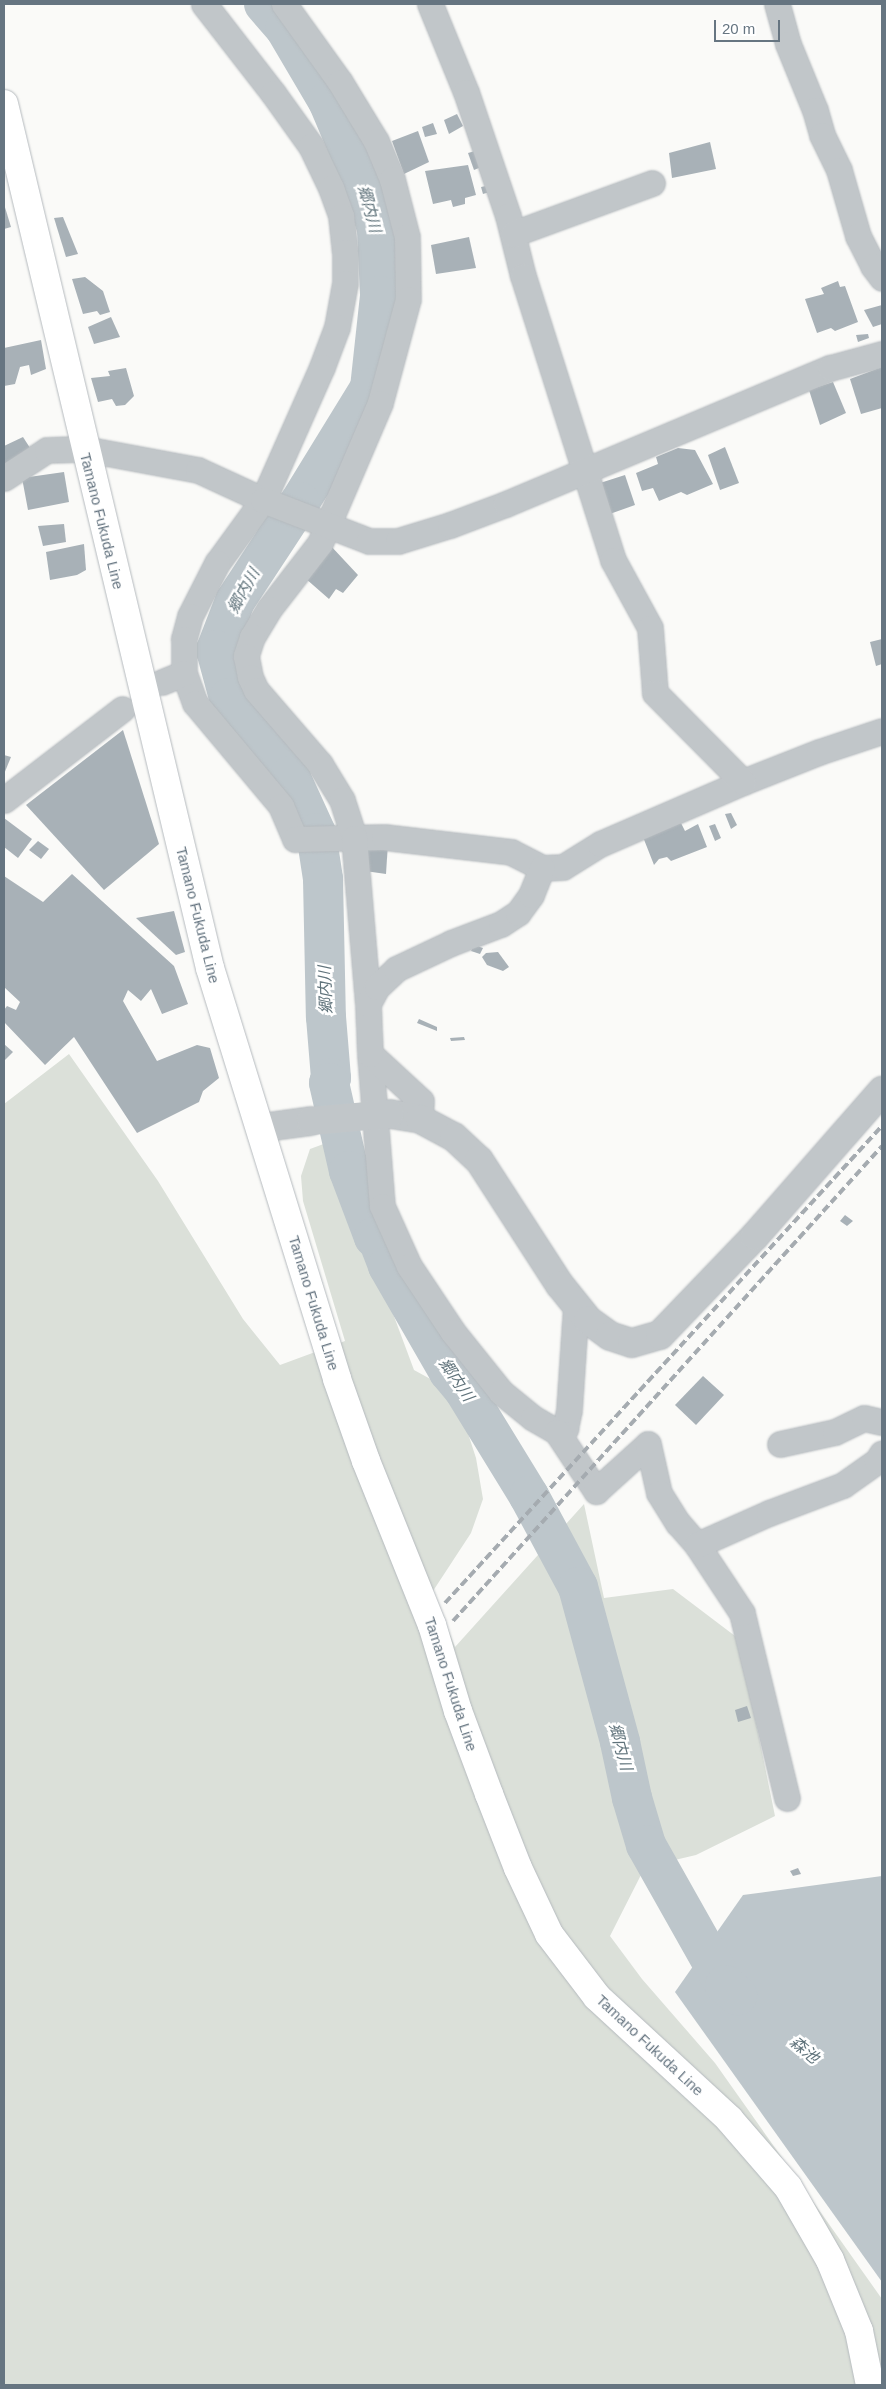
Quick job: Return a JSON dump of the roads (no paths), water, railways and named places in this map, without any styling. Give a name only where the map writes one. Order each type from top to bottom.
[{"type":"main road","name":"Tamano Fukuda Line","points":[[4,104],[11,166],[85,449],[210,968],[337,1378],[363,1452],[432,1625],[458,1710],[489,1794],[518,1868],[549,1934],[597,1997],[729,2119],[788,2187],[834,2269],[859,2331],[870,2385]]},
{"type":"street","points":[[204,4],[273,92],[311,146],[331,188],[341,216],[345,252],[345,283],[337,328],[267,501],[217,563],[190,616],[184,639],[184,673],[195,703],[281,806],[295,839],[384,837],[511,852],[542,868],[563,866],[600,844],[743,782],[819,752],[882,731]]},
{"type":"street","points":[[284,4],[340,82],[376,141],[392,179],[407,237],[408,299],[380,403],[322,523],[320,543],[269,609],[252,637],[246,656],[250,677],[256,690],[320,764],[342,800],[350,838],[365,964],[382,1206],[409,1266],[453,1332],[501,1392],[534,1418],[557,1432],[596,1491],[648,1444],[659,1493],[742,1613],[787,1798]]},
{"type":"street","points":[[430,4],[466,92],[513,234],[523,276],[613,560],[650,628],[655,692],[743,782]]},
{"type":"street","points":[[777,4],[788,44],[815,110],[822,135],[839,170],[858,236],[873,266],[882,278]]},
{"type":"street","points":[[513,234],[652,183]]},
{"type":"street","points":[[4,478],[47,450],[85,449],[198,470],[267,501],[369,540],[398,541],[450,525],[586,471],[830,368],[882,354]]},
{"type":"street","points":[[162,682],[184,673]]},
{"type":"street","points":[[4,800],[122,708]]},
{"type":"street","points":[[368,1004],[376,987],[396,969],[451,943],[501,924],[518,913],[530,895],[542,868]]},
{"type":"street","points":[[365,964],[396,969]]},
{"type":"street","points":[[370,1054],[421,1101],[420,1119]]},
{"type":"street","points":[[260,1128],[390,1114],[420,1119],[454,1137],[479,1160],[560,1285],[588,1320],[610,1336],[632,1343],[660,1335],[755,1236],[882,1091]]},
{"type":"street","points":[[557,1432],[565,1429],[569,1410],[576,1305]]},
{"type":"street","points":[[780,1444],[835,1432],[864,1418],[882,1422]]},
{"type":"street","points":[[696,1545],[769,1513],[843,1485],[876,1461],[882,1453]]},
{"type":"water","name":"森池","points":[[882,1876],[882,2282],[675,1992],[743,1895]]},
{"type":"waterway","name":"郷内川","points":[[264,4],[285,28],[328,101],[365,188],[377,229],[380,296],[370,388],[300,502],[235,601],[216,650],[229,698],[290,776],[316,833],[323,879],[326,1017],[331,1078],[329,1083],[349,1171],[374,1237],[379,1242],[388,1266],[449,1372],[464,1390],[529,1496],[578,1587],[620,1742],[632,1798],[646,1845],[725,1985],[737,1995]]},
{"type":"railway","points":[[445,1603],[882,1126]]},
{"type":"railway","points":[[453,1621],[882,1146]]}]
